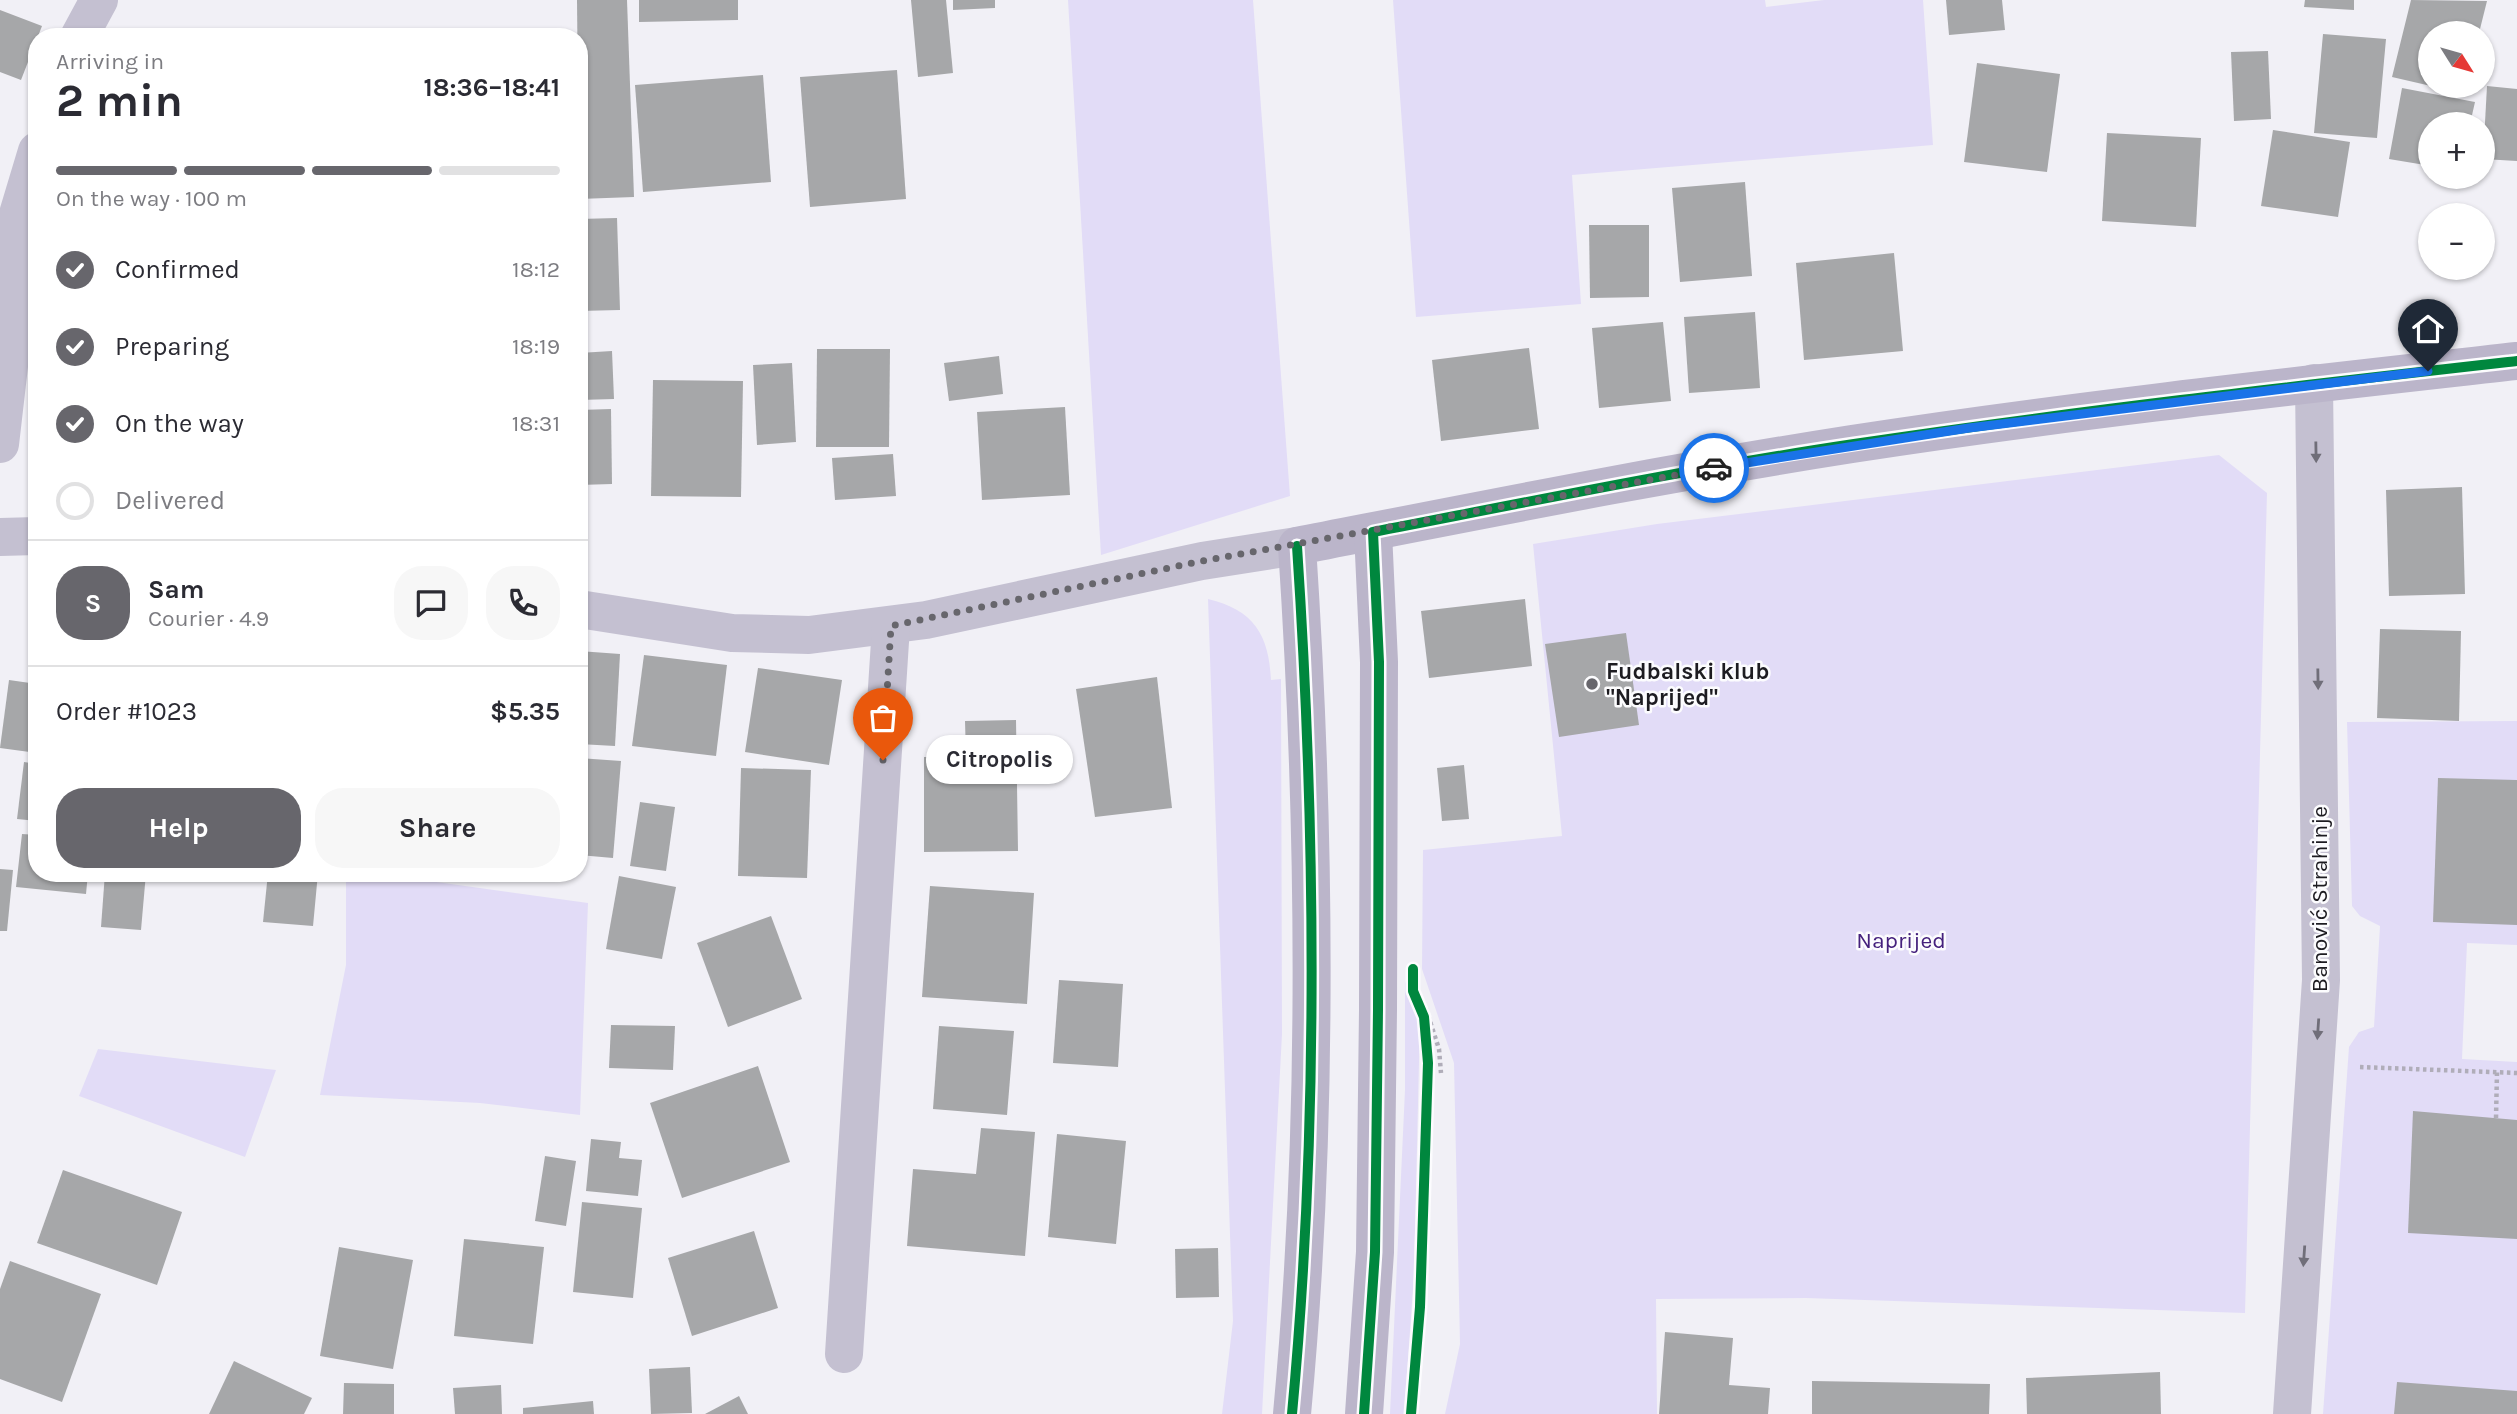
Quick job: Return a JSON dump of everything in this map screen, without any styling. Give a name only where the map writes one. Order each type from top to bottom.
[{"type":"main road","points":[[1292,1414],[1304,1291],[1312,1015],[1305,662],[1297,546],[1636,481],[1850,444],[2314,383],[2517,361]]},
{"type":"main road","points":[[1364,1414],[1375,1251],[1378,999],[1379,662],[1373,532]]},
{"type":"street","points":[[84,28],[99,0]]},
{"type":"street","points":[[0,444],[9,366],[10,265],[18,214],[28,181]]},
{"type":"street","name":"Banović Strahinje","points":[[2292,1414],[2321,979],[2314,383]]},
{"type":"street","points":[[0,537],[28,536]]},
{"type":"street","points":[[588,610],[732,633],[808,635],[891,626],[1202,561],[1297,546]]},
{"type":"street","points":[[844,1354],[891,626]]},
{"type":"path","points":[[1419,998],[1424,1017],[1428,1063]]},
{"type":"path","points":[[1419,998],[1439,1049],[1441,1073]]},
{"type":"path","points":[[2355,1067],[2517,1073]]},
{"type":"path","points":[[2496,1118],[2497,1072]]},
{"type":"green space","points":[[1068,0],[1253,0],[1290,496],[1101,555]]},
{"type":"green space","points":[[1393,0],[1765,0],[1766,7],[1824,0],[1923,0],[1933,145],[1572,175],[1581,304],[1416,317]]},
{"type":"green space","name":"Naprijed","points":[[2219,455],[2267,493],[2245,1313],[1806,1298],[1656,1299],[1657,1414],[1445,1414],[1460,1344],[1454,1063],[1422,969],[1423,850],[1562,836],[1533,544],[1657,524]]},
{"type":"green space","points":[[1208,599],[1237,610],[1248,618],[1262,637],[1267,650],[1271,680],[1281,679],[1282,1034],[1262,1414],[1222,1414],[1233,1321]]},
{"type":"green space","points":[[2517,721],[2517,945],[2467,943],[2462,1059],[2517,1062],[2517,1414],[2323,1414],[2349,1047],[2359,1032],[2374,1027],[2380,926],[2360,916],[2352,906],[2347,722]]},
{"type":"green space","points":[[346,882],[437,882],[588,903],[580,1115],[480,1103],[320,1095],[346,965]]},
{"type":"green space","points":[[1405,981],[1420,1019],[1414,1275],[1404,1414],[1390,1414],[1405,1090]]},
{"type":"green space","points":[[98,1049],[276,1070],[245,1157],[79,1096]]},
{"type":"building","points":[[577,0],[627,0],[634,197],[588,199],[588,28],[577,28]]},
{"type":"building","points":[[639,0],[738,0],[738,20],[639,22]]},
{"type":"building","points":[[911,0],[946,0],[953,73],[918,77]]},
{"type":"building","points":[[953,0],[995,0],[995,8],[953,10]]},
{"type":"building","points":[[1946,0],[2002,0],[2005,30],[1949,35]]},
{"type":"building","points":[[2305,0],[2354,0],[2354,10],[2304,7]]},
{"type":"building","points":[[2411,0],[2487,1],[2482,21],[2418,21],[2418,83],[2392,77]]},
{"type":"building","points":[[0,10],[42,26],[28,28],[28,62],[21,80],[0,72]]},
{"type":"building","points":[[2323,34],[2386,39],[2377,138],[2314,133]]},
{"type":"building","points":[[2268,51],[2271,119],[2234,121],[2231,52]]},
{"type":"building","points":[[1977,63],[2060,74],[2047,172],[1964,162]]},
{"type":"building","points":[[897,70],[906,199],[810,207],[800,77]]},
{"type":"building","points":[[763,75],[771,182],[643,192],[635,85]]},
{"type":"building","points":[[2496,87],[2517,89],[2517,161],[2495,160],[2495,112],[2486,112],[2486,98],[2496,98]]},
{"type":"building","points":[[2402,88],[2418,91],[2418,98],[2454,98],[2475,102],[2473,112],[2418,112],[2418,164],[2389,159]]},
{"type":"building","points":[[2273,130],[2350,142],[2338,217],[2261,206]]},
{"type":"building","points":[[2107,133],[2201,138],[2196,227],[2102,221]]},
{"type":"building","points":[[1745,182],[1752,276],[1680,282],[1672,188]]},
{"type":"building","points":[[617,218],[620,310],[588,311],[588,219]]},
{"type":"building","points":[[1589,225],[1649,225],[1649,297],[1590,298]]},
{"type":"building","points":[[1894,253],[1903,351],[1804,360],[1796,263]]},
{"type":"building","points":[[1755,312],[1760,388],[1689,393],[1684,317]]},
{"type":"building","points":[[1663,322],[1671,401],[1599,408],[1592,328]]},
{"type":"building","points":[[1529,348],[1539,429],[1441,441],[1432,360]]},
{"type":"building","points":[[817,349],[890,349],[889,447],[816,447]]},
{"type":"building","points":[[612,351],[614,399],[588,400],[588,352]]},
{"type":"building","points":[[999,356],[1003,394],[949,401],[944,363]]},
{"type":"building","points":[[792,363],[796,442],[757,445],[753,365]]},
{"type":"building","points":[[653,380],[743,381],[741,497],[651,496]]},
{"type":"building","points":[[1065,407],[1070,495],[982,500],[977,412]]},
{"type":"building","points":[[611,409],[612,484],[588,485],[588,410]]},
{"type":"building","points":[[893,454],[896,496],[835,500],[832,458]]},
{"type":"building","points":[[2462,487],[2465,594],[2389,596],[2386,490]]},
{"type":"building","points":[[1525,599],[1532,666],[1429,678],[1421,611]]},
{"type":"building","points":[[2380,629],[2461,631],[2459,721],[2377,718]]},
{"type":"building","name":"Fudbalski klub \"Naprijed\"","points":[[1626,633],[1639,725],[1559,737],[1545,644]]},
{"type":"building","points":[[588,652],[620,654],[615,746],[588,744]]},
{"type":"building","points":[[644,655],[727,665],[716,756],[632,746]]},
{"type":"building","points":[[758,668],[842,680],[829,765],[745,752]]},
{"type":"building","points":[[1157,677],[1172,808],[1095,817],[1076,689]]},
{"type":"building","points":[[9,680],[28,683],[28,752],[0,748]]},
{"type":"building","points":[[1016,720],[1018,851],[924,852],[924,757],[966,756],[965,721]]},
{"type":"building","points":[[588,759],[621,761],[613,858],[588,856]]},
{"type":"building","points":[[24,762],[28,763],[28,820],[17,819]]},
{"type":"building","points":[[1464,765],[1469,819],[1442,821],[1437,768]]},
{"type":"building","points":[[741,768],[811,770],[807,878],[738,876]]},
{"type":"building","points":[[2438,778],[2517,780],[2517,925],[2433,922]]},
{"type":"building","points":[[640,802],[675,807],[666,871],[630,866]]},
{"type":"building","points":[[22,834],[28,834],[28,882],[87,882],[86,894],[16,887]]},
{"type":"building","points":[[0,869],[13,870],[7,931],[0,931]]},
{"type":"building","points":[[619,876],[676,887],[662,959],[606,949]]},
{"type":"building","points":[[104,882],[145,882],[141,930],[101,927]]},
{"type":"building","points":[[267,882],[317,882],[313,926],[263,922]]},
{"type":"building","points":[[930,886],[1034,893],[1027,1004],[922,997]]},
{"type":"building","points":[[771,916],[802,999],[728,1027],[697,943]]},
{"type":"building","points":[[1059,980],[1123,984],[1118,1067],[1053,1063]]},
{"type":"building","points":[[611,1025],[675,1026],[673,1070],[609,1068]]},
{"type":"building","points":[[939,1026],[1014,1031],[1007,1115],[933,1109]]},
{"type":"building","points":[[758,1066],[790,1162],[682,1198],[650,1103]]},
{"type":"building","points":[[2413,1111],[2517,1120],[2517,1239],[2408,1233]]},
{"type":"building","points":[[981,1128],[1035,1132],[1025,1256],[907,1246],[913,1169],[976,1174]]},
{"type":"building","points":[[1057,1134],[1126,1141],[1116,1244],[1048,1237]]},
{"type":"building","points":[[591,1139],[621,1142],[619,1158],[642,1160],[638,1196],[586,1191]]},
{"type":"building","points":[[545,1156],[576,1161],[566,1226],[535,1221]]},
{"type":"building","points":[[63,1170],[182,1212],[157,1285],[37,1243]]},
{"type":"building","points":[[582,1202],[642,1208],[633,1298],[573,1292]]},
{"type":"building","points":[[754,1231],[778,1308],[692,1336],[668,1258]]},
{"type":"building","points":[[464,1239],[544,1247],[533,1344],[454,1336]]},
{"type":"building","points":[[339,1247],[413,1260],[393,1369],[320,1356]]},
{"type":"building","points":[[1218,1248],[1219,1297],[1176,1298],[1175,1249]]},
{"type":"building","points":[[10,1261],[101,1294],[62,1402],[0,1379],[0,1289]]},
{"type":"building","points":[[1665,1332],[1733,1338],[1729,1385],[1770,1388],[1768,1414],[1659,1414]]},
{"type":"building","points":[[234,1361],[312,1398],[304,1414],[209,1414]]},
{"type":"building","points":[[690,1367],[692,1413],[651,1414],[649,1369]]},
{"type":"building","points":[[2160,1372],[2161,1414],[2027,1414],[2026,1378]]},
{"type":"building","points":[[1812,1381],[1990,1384],[1989,1414],[1812,1414]]},
{"type":"building","points":[[2397,1382],[2517,1391],[2517,1414],[2394,1414]]},
{"type":"building","points":[[344,1383],[394,1384],[394,1414],[343,1414]]},
{"type":"building","points":[[501,1385],[502,1414],[455,1414],[453,1388]]},
{"type":"building","points":[[739,1396],[748,1414],[705,1414]]},
{"type":"building","points":[[593,1401],[594,1414],[523,1414],[523,1408]]},
{"type":"cycle path","points":[[1364,1414],[1375,1252],[1378,1010],[1379,662],[1373,532],[1673,474],[1854,444],[2102,410],[2517,361]]},
{"type":"cycle path","points":[[1292,1414],[1307,1197],[1312,980],[1308,763],[1297,546]]},
{"type":"cycle path","points":[[1411,1414],[1420,1307],[1428,1063],[1424,1017],[1413,991],[1413,969]]},
{"type":"way so far","points":[[883,760],[891,626],[1202,561],[1297,546],[1714,468]]},
{"type":"place","name":"Fudbalski klub \"Naprijed\"","points":[[1592,684]]},
{"type":"place","name":"Citropolis","points":[[883,760]]},
{"type":"route","points":[[1714,468],[1850,444],[2203,397],[2428,371]]}]
